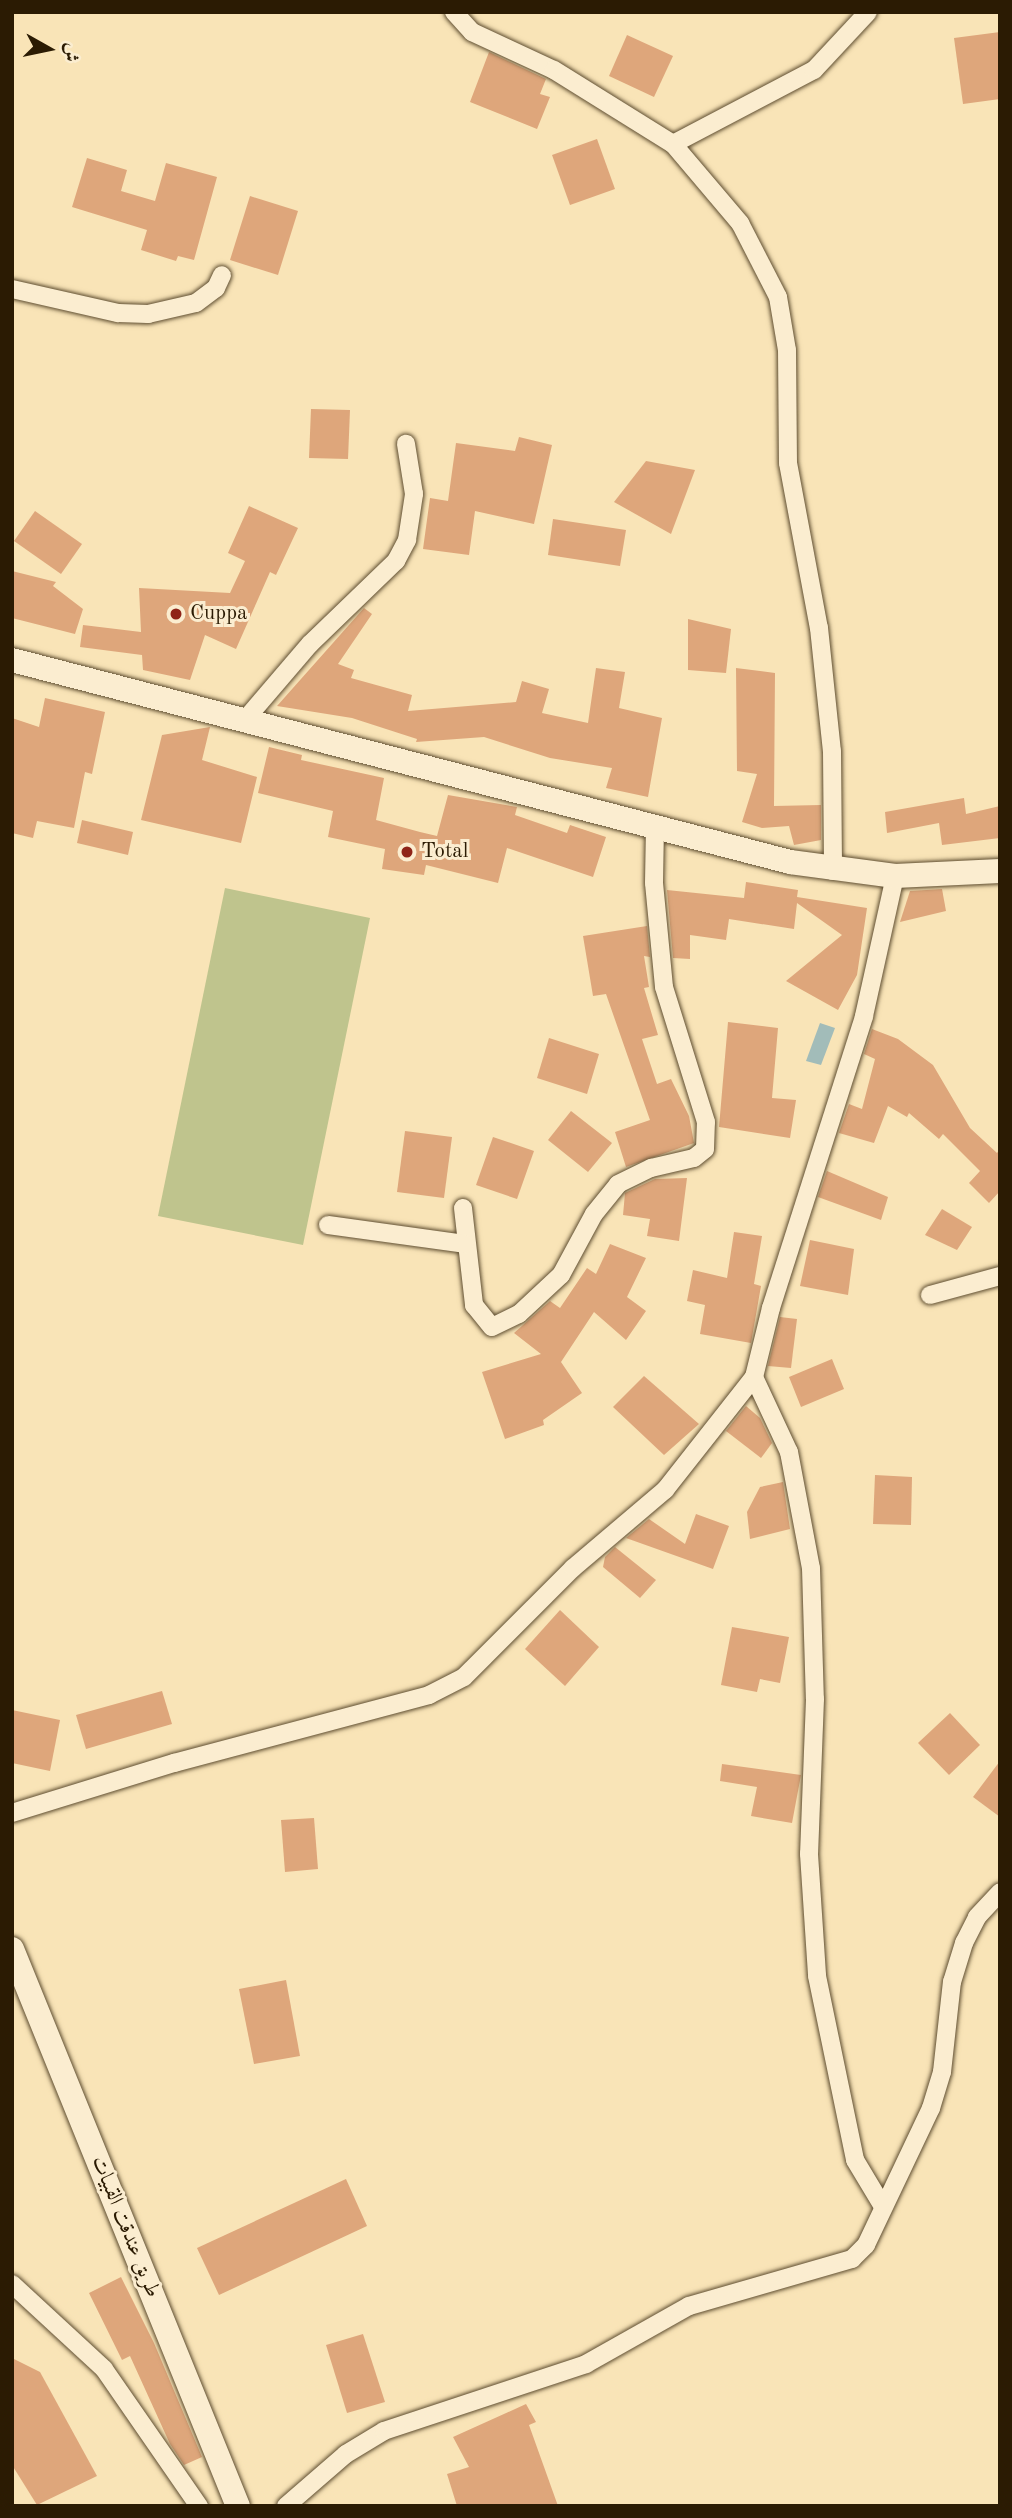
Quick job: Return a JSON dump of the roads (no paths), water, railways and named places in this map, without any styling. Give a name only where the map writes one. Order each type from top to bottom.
[{"type":"main road","points":[[12,660],[833,871],[895,876],[1000,871]]},
{"type":"main road","name":"طريق عندقت القبيات","points":[[12,1949],[238,2506]]},
{"type":"street","points":[[454,12],[472,32],[554,70],[673,144],[740,223],[778,297],[786,328],[788,463],[821,642],[835,800],[833,871]]},
{"type":"street","points":[[673,144],[814,70],[868,12]]},
{"type":"street","points":[[12,289],[118,313],[148,314],[196,303],[216,288],[222,275]]},
{"type":"street","points":[[244,721],[310,644],[396,561],[407,540],[414,494],[406,444]]},
{"type":"street","points":[[463,1208],[465,1244],[478,1315],[492,1327],[504,1324],[570,1263],[594,1214],[618,1184],[651,1168],[694,1158],[705,1149],[706,1122],[664,987],[654,883],[655,827]]},
{"type":"street","points":[[12,1813],[174,1763],[394,1708],[464,1677],[573,1568],[665,1490],[754,1377],[771,1308],[864,1016],[895,876]]},
{"type":"street","points":[[328,1225],[465,1244]]},
{"type":"street","points":[[930,1295],[1000,1276]]},
{"type":"street","points":[[754,1377],[789,1452],[811,1568],[815,1699],[809,1854],[817,1976],[851,2149],[862,2178],[882,2205]]},
{"type":"street","points":[[286,2506],[346,2454],[384,2431],[586,2364],[662,2318],[701,2302],[813,2274],[852,2259],[866,2245],[882,2205],[931,2108],[942,2073],[952,1982],[964,1943],[977,1917],[1000,1892]]},
{"type":"street","points":[[12,2284],[104,2369],[199,2506]]},
{"type":"water","points":[[820,1023],[835,1028],[821,1065],[806,1061]]},
{"type":"place","name":"Cuppa","points":[[176,614]]},
{"type":"place","name":"Total","points":[[407,852]]}]
